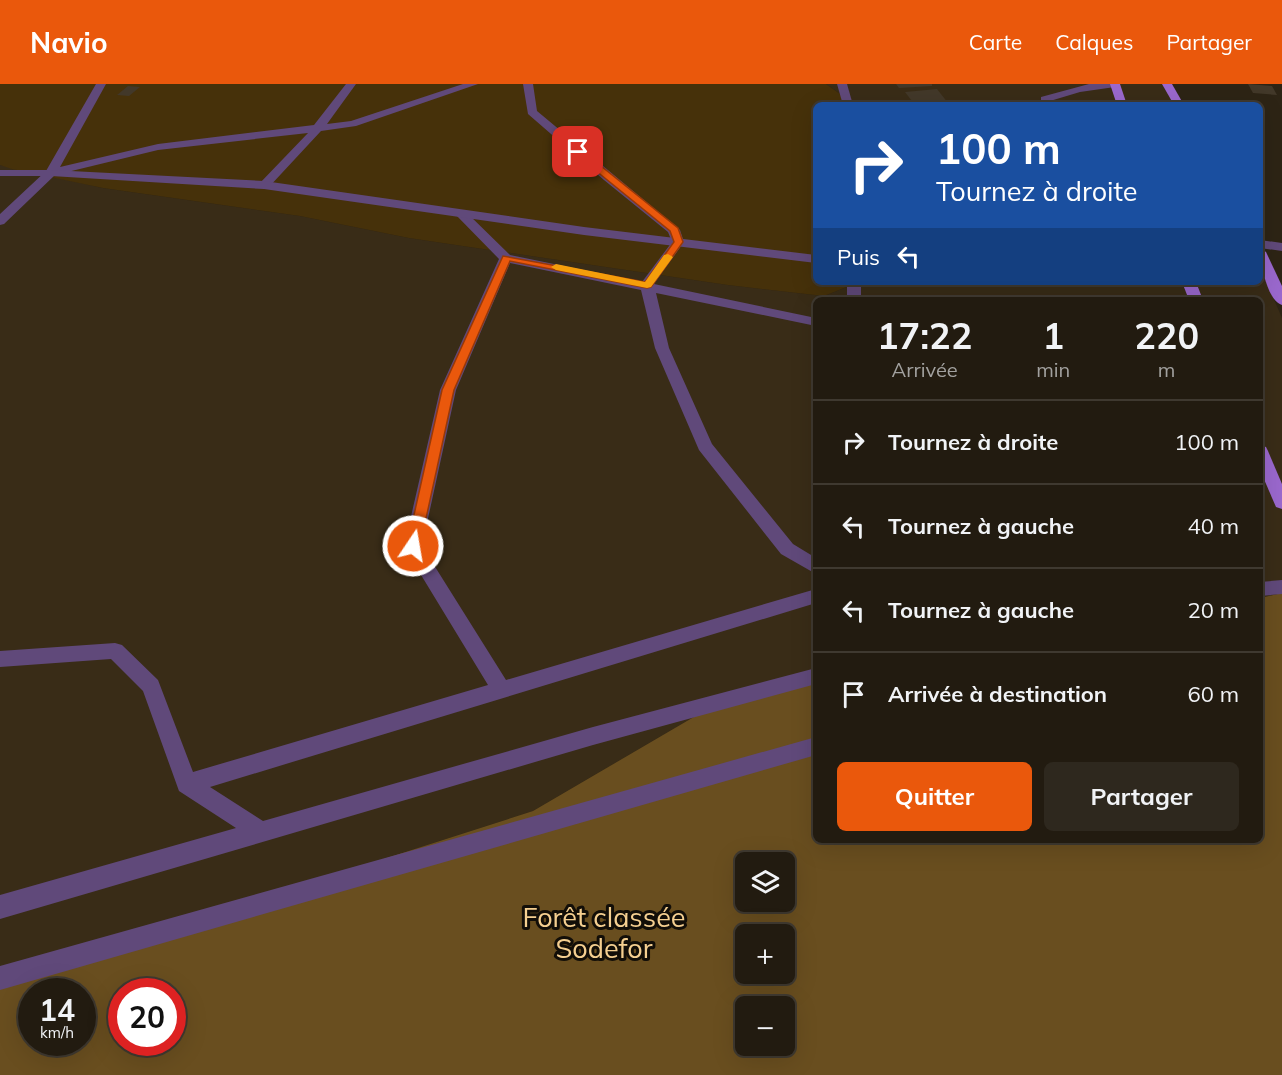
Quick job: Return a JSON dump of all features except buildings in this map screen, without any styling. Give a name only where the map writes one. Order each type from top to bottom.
[{"type":"main road","points":[[1115,84],[1121,102]]},
{"type":"main road","points":[[1167,84],[1177,102]]},
{"type":"main road","points":[[1263,259],[1282,301]]},
{"type":"main road","points":[[1263,458],[1282,503]]},
{"type":"street","points":[[0,221],[51,173],[101,84]]},
{"type":"street","points":[[264,186],[317,129],[351,84]]},
{"type":"street","points":[[51,173],[158,147],[352,124],[473,84]]},
{"type":"street","points":[[528,84],[532,112],[608,178],[674,230],[678,242]]},
{"type":"street","points":[[842,84],[847,102]]},
{"type":"street","points":[[1046,102],[1046,99],[1084,86],[1115,84]]},
{"type":"street","points":[[0,173],[51,173],[264,186],[460,214],[813,259]]},
{"type":"street","points":[[460,214],[506,258],[647,285],[813,321]]},
{"type":"street","points":[[678,242],[647,285],[662,348],[705,446],[787,549],[813,565]]},
{"type":"street","points":[[1263,244],[1282,247]]},
{"type":"street","points":[[502,690],[413,546],[448,390],[506,258]]},
{"type":"street","points":[[1263,589],[1282,586]]},
{"type":"street","points":[[187,784],[813,597]]},
{"type":"street","points":[[0,659],[115,651],[151,686],[187,784],[261,832]]},
{"type":"street","points":[[0,908],[592,736],[813,677]]},
{"type":"street","points":[[0,978],[813,747]]},
{"type":"shaded area","points":[[0,84],[826,84],[848,102],[813,102],[813,285],[852,285],[824,296],[728,285],[409,238],[300,216],[103,188],[0,165]]},
{"type":"shaded area","points":[[826,84],[1168,84],[1177,102],[848,102]]},
{"type":"shaded area","points":[[0,165],[103,188],[300,216],[409,238],[728,285],[824,296],[852,285],[1263,285],[1263,274],[1282,318],[1282,593],[1263,597],[1263,297],[813,297],[813,672],[704,711],[533,811],[0,982]]},
{"type":"green space","name":"Forêt classée Sodefor","points":[[1282,593],[1282,1075],[0,1075],[0,982],[533,811],[704,711],[813,672],[813,843],[1263,843],[1263,597]]},
{"type":"slow traffic","points":[[556,267],[647,285],[668,257]]},
{"type":"route","points":[[413,546],[448,390],[506,258],[647,285],[678,242],[674,230],[578,152]]}]
